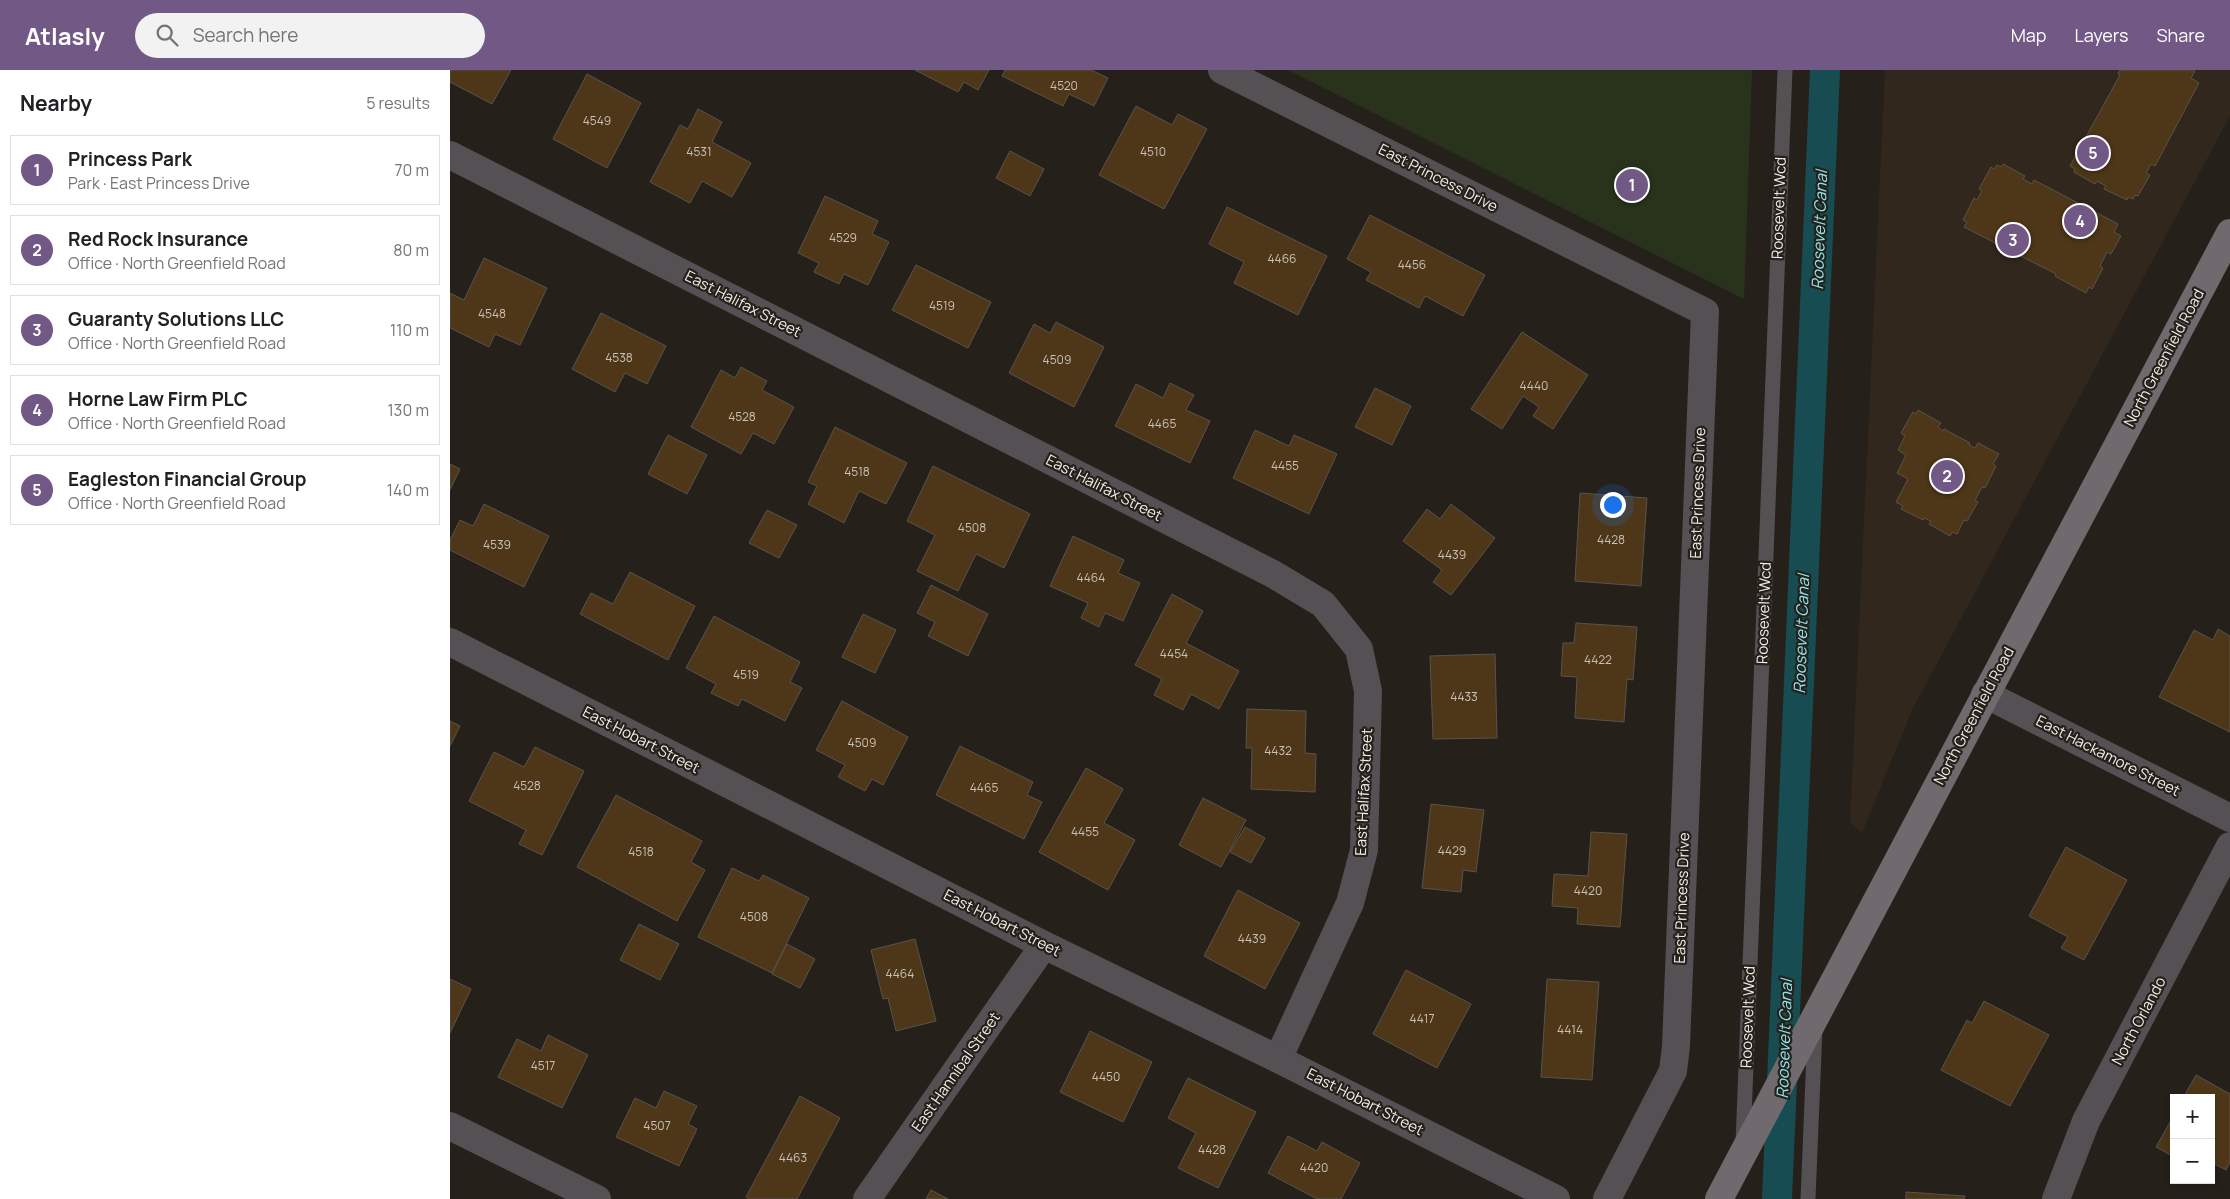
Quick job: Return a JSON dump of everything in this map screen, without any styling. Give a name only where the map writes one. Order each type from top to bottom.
[{"type":"main road","name":"North Greenfield Road","points":[[1719,1199],[1985,694],[2229,241]]},
{"type":"street","name":"East Princess Drive","points":[[1222,70],[1705,312],[1676,1046],[1673,1071],[1608,1199]]},
{"type":"street","name":"East Halifax Street","points":[[450,155],[1274,574],[1323,604],[1358,649],[1368,691],[1364,850],[1350,902],[1278,1058]]},
{"type":"street","name":"East Hobart Street","points":[[450,642],[1044,945],[1278,1058],[1556,1199]]},
{"type":"street","name":"East Hackamore Street","points":[[1985,694],[2230,818]]},
{"type":"street","name":"North Orlando","points":[[2056,1199],[2086,1121],[2230,846]]},
{"type":"street","name":"East Hannibal Street","points":[[867,1199],[1044,945]]},
{"type":"street","points":[[450,1126],[597,1199]]},
{"type":"lane","name":"Roosevelt Wcd","points":[[1747,1146],[1785,70]]},
{"type":"lane","points":[[1808,1199],[1812,1024]]},
{"type":"shaded area","points":[[1885,70],[2230,70],[2230,116],[1912,710],[1862,833],[1850,822]]},
{"type":"green space","points":[[1288,70],[1752,70],[1744,299]]},
{"type":"building","points":[[450,70],[511,70],[492,104],[450,82]]},
{"type":"building","points":[[915,70],[989,70],[978,90],[964,82],[958,92]]},
{"type":"building","points":[[1005,70],[1091,70],[1108,78],[1094,106],[1069,94],[1063,106],[1002,76]]},
{"type":"building","points":[[2120,70],[2193,70],[2195,71],[2191,78],[2199,83],[2155,166],[2151,164],[2146,173],[2150,175],[2138,196],[2135,195],[2133,199],[2128,197],[2127,200],[2104,189],[2106,186],[2097,181],[2095,184],[2074,172],[2075,169],[2070,166],[2120,75],[2118,74]]},
{"type":"building","points":[[587,74],[641,103],[607,168],[553,139]]},
{"type":"building","points":[[1136,106],[1172,125],[1178,114],[1207,129],[1164,209],[1099,175]]},
{"type":"building","points":[[698,109],[722,122],[712,142],[751,163],[732,197],[702,181],[690,203],[650,182],[680,125],[688,129]]},
{"type":"building","points":[[1010,151],[1044,169],[1030,196],[996,178]]},
{"type":"building","points":[[2003,164],[2025,176],[2023,179],[2032,184],[2034,180],[2118,224],[2114,232],[2121,236],[2111,254],[2107,252],[2100,266],[2103,268],[2092,289],[2089,287],[2086,293],[2055,276],[2056,274],[1964,227],[1967,222],[1963,220],[1974,198],[1977,200],[1982,191],[1979,189],[1991,167],[1994,169],[1997,165],[2001,167]]},
{"type":"building","points":[[825,196],[878,221],[872,234],[889,242],[868,285],[844,274],[839,284],[814,272],[819,263],[798,253]]},
{"type":"building","points":[[1227,207],[1327,256],[1298,315],[1234,283],[1244,262],[1209,244]]},
{"type":"building","points":[[1370,215],[1485,275],[1463,316],[1425,296],[1419,308],[1366,280],[1371,272],[1347,259]]},
{"type":"building","points":[[484,258],[547,288],[520,345],[495,334],[489,347],[450,328],[450,293],[464,300]]},
{"type":"building","points":[[916,265],[991,302],[968,348],[892,310]]},
{"type":"building","points":[[601,313],[666,346],[647,384],[625,373],[615,392],[572,369]]},
{"type":"building","points":[[1056,322],[1104,347],[1074,407],[1009,373],[1034,324],[1050,333]]},
{"type":"building","points":[[1522,332],[1588,375],[1553,429],[1533,416],[1539,407],[1523,396],[1502,429],[1471,409]]},
{"type":"building","points":[[741,367],[767,381],[762,390],[794,407],[774,444],[753,433],[741,454],[691,427],[721,370],[735,378]]},
{"type":"building","points":[[1170,383],[1194,395],[1186,410],[1210,421],[1190,463],[1115,426],[1136,384],[1163,398]]},
{"type":"building","points":[[1375,388],[1411,406],[1392,445],[1355,427]]},
{"type":"building","points":[[1918,410],[1941,423],[1938,427],[1943,431],[1944,429],[1970,443],[1969,445],[1975,448],[1978,443],[1999,454],[1993,464],[1996,466],[1985,488],[1982,487],[1975,500],[1978,502],[1967,521],[1964,520],[1957,534],[1952,532],[1950,536],[1929,524],[1931,521],[1924,518],[1923,520],[1901,509],[1903,506],[1896,502],[1908,479],[1897,473],[1906,455],[1898,450],[1905,436],[1901,433],[1913,412],[1916,414]]},
{"type":"building","points":[[835,427],[907,463],[886,504],[859,491],[844,523],[808,504],[817,486],[808,482]]},
{"type":"building","points":[[1255,430],[1289,446],[1294,435],[1337,454],[1309,514],[1233,478]]},
{"type":"building","points":[[668,435],[707,455],[687,494],[648,474]]},
{"type":"building","points":[[450,464],[460,469],[450,490]]},
{"type":"building","points":[[933,466],[1030,514],[1004,568],[976,554],[958,591],[917,571],[935,535],[907,521]]},
{"type":"building","points":[[1580,493],[1647,498],[1641,586],[1575,581]]},
{"type":"building","points":[[484,504],[549,536],[524,587],[450,550],[450,540],[460,520],[473,526]]},
{"type":"building","points":[[1451,504],[1495,538],[1451,595],[1433,582],[1442,570],[1403,541],[1427,509],[1440,519]]},
{"type":"building","points":[[767,510],[797,525],[779,558],[749,543]]},
{"type":"building","points":[[1073,536],[1124,560],[1118,573],[1140,583],[1123,621],[1105,613],[1099,627],[1081,618],[1088,603],[1050,586]]},
{"type":"building","points":[[630,572],[695,606],[668,660],[580,614],[591,593],[613,604]]},
{"type":"building","points":[[931,585],[988,614],[968,656],[928,636],[935,622],[917,613]]},
{"type":"building","points":[[1172,594],[1203,611],[1186,643],[1239,671],[1219,709],[1191,694],[1183,710],[1154,695],[1162,679],[1135,665]]},
{"type":"building","points":[[863,614],[896,630],[875,673],[842,657]]},
{"type":"building","points":[[714,616],[800,662],[790,682],[802,688],[785,721],[742,699],[738,706],[711,693],[716,684],[686,668]]},
{"type":"building","points":[[1576,623],[1637,627],[1633,680],[1627,679],[1624,722],[1575,718],[1577,677],[1561,676],[1563,643],[1574,643]]},
{"type":"building","points":[[2218,629],[2230,636],[2230,732],[2159,697],[2194,630],[2213,640]]},
{"type":"building","points":[[1495,654],[1497,738],[1433,739],[1430,656]]},
{"type":"building","points":[[842,701],[908,737],[883,785],[872,779],[865,791],[838,777],[845,765],[816,750]]},
{"type":"building","points":[[1247,709],[1306,711],[1305,753],[1316,754],[1315,792],[1251,789],[1252,748],[1246,748]]},
{"type":"building","points":[[450,721],[460,726],[450,746]]},
{"type":"building","points":[[960,746],[1033,782],[1027,795],[1042,802],[1024,839],[936,795]]},
{"type":"building","points":[[535,747],[584,771],[542,855],[519,844],[526,830],[469,801],[494,752],[524,767]]},
{"type":"building","points":[[1086,768],[1123,789],[1104,823],[1135,840],[1108,890],[1039,852]]},
{"type":"building","points":[[616,795],[702,841],[691,862],[705,870],[677,921],[577,867]]},
{"type":"building","points":[[1203,798],[1246,820],[1221,867],[1179,845]]},
{"type":"building","points":[[1431,804],[1484,810],[1476,872],[1463,870],[1461,892],[1422,888]]},
{"type":"building","points":[[1245,827],[1265,838],[1251,863],[1230,852]]},
{"type":"building","points":[[1591,832],[1627,834],[1620,927],[1577,924],[1578,908],[1552,906],[1554,874],[1588,876]]},
{"type":"building","points":[[2066,847],[2127,880],[2084,960],[2061,948],[2068,937],[2029,916]]},
{"type":"building","points":[[732,868],[759,881],[763,875],[809,898],[772,973],[698,937]]},
{"type":"building","points":[[1238,890],[1300,923],[1265,989],[1204,956]]},
{"type":"building","points":[[639,924],[679,944],[660,980],[620,960]]},
{"type":"building","points":[[915,939],[936,1021],[896,1031],[888,998],[883,999],[871,950]]},
{"type":"building","points":[[787,944],[815,959],[800,988],[772,974]]},
{"type":"building","points":[[1406,970],[1471,1004],[1437,1068],[1373,1034]]},
{"type":"building","points":[[450,979],[471,989],[450,1033]]},
{"type":"building","points":[[1547,979],[1599,982],[1592,1080],[1541,1077]]},
{"type":"building","points":[[1984,1001],[2049,1035],[2010,1106],[1941,1070],[1967,1020],[1972,1023]]},
{"type":"building","points":[[1090,1031],[1152,1062],[1123,1122],[1060,1092]]},
{"type":"building","points":[[548,1035],[588,1055],[562,1108],[498,1077],[517,1039],[541,1051]]},
{"type":"building","points":[[2196,1075],[2230,1094],[2230,1162],[2226,1170],[2215,1164],[2215,1094],[2185,1094]]},
{"type":"building","points":[[1188,1078],[1256,1112],[1218,1188],[1178,1168],[1196,1133],[1168,1118]]},
{"type":"building","points":[[664,1091],[697,1106],[688,1124],[697,1129],[679,1166],[616,1137],[635,1098],[656,1108]]},
{"type":"building","points":[[800,1096],[840,1118],[797,1199],[749,1199],[746,1197]]},
{"type":"building","points":[[2170,1122],[2170,1155],[2156,1147]]},
{"type":"building","points":[[1288,1136],[1317,1151],[1322,1142],[1360,1163],[1341,1199],[1317,1199],[1268,1173]]},
{"type":"building","points":[[931,1190],[948,1199],[926,1199]]},
{"type":"building","points":[[1906,1192],[1965,1196],[1964,1199],[1906,1199]]},
{"type":"waterway","name":"Roosevelt Canal","points":[[1777,1199],[1825,70]]},
{"type":"place","name":"Eagleston Financial Group","points":[[2093,153]]},
{"type":"place","name":"Princess Park","points":[[1632,185]]},
{"type":"place","name":"Horne Law Firm PLC","points":[[2080,221]]},
{"type":"place","name":"Guaranty Solutions LLC","points":[[2013,240]]},
{"type":"place","name":"Red Rock Insurance","points":[[1947,476]]}]
